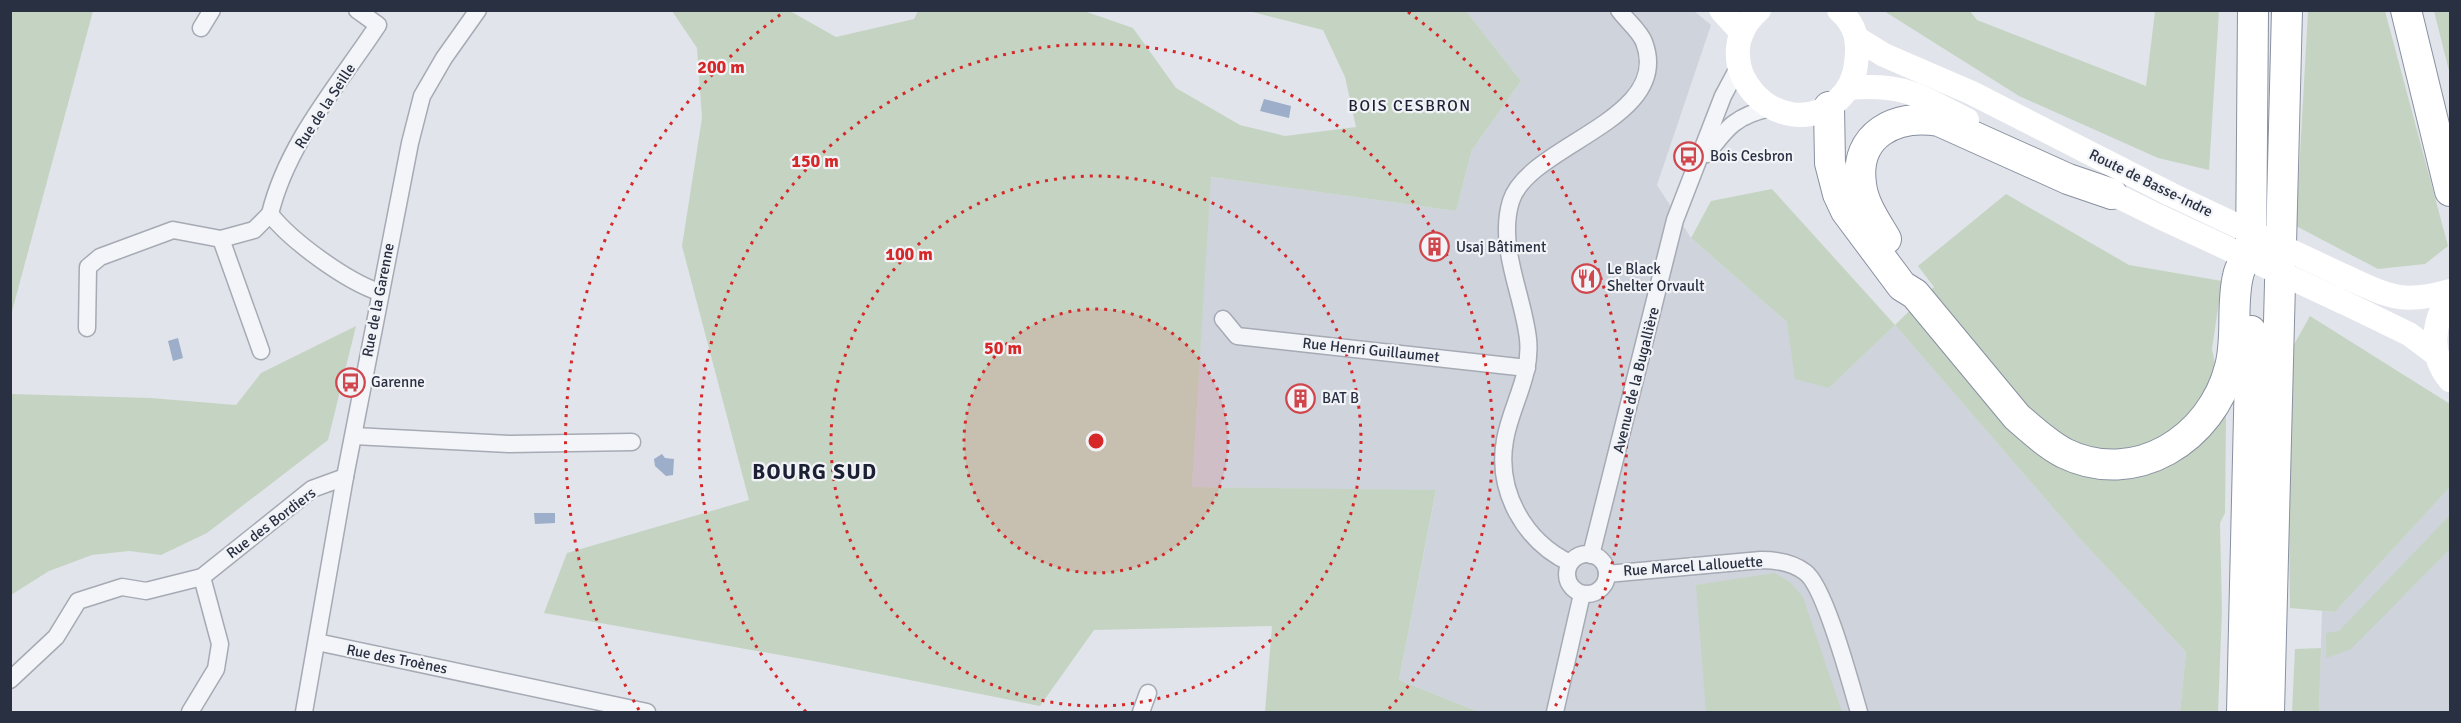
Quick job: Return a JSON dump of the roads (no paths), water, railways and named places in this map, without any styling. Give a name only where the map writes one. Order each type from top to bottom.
[{"type":"highway","points":[[2242,712],[2250,407],[2253,10]]},
{"type":"highway","points":[[2269,712],[2287,10]]},
{"type":"highway","points":[[2406,10],[2451,191]]},
{"type":"highway","points":[[1839,97],[1830,163],[1846,211],[1902,286],[1916,294],[1996,391],[2037,435],[2076,458],[2099,464],[2131,464],[2164,453],[2187,438],[2215,404],[2231,365],[2238,276],[2251,246]]},
{"type":"highway","points":[[1916,294],[1912,278],[1868,208],[1861,186],[1860,166],[1868,143],[1887,126],[1901,120],[1921,118],[1939,121],[2068,179],[2112,194]]},
{"type":"main road","points":[[1721,10],[1742,33]]},
{"type":"main road","points":[[1759,10],[1742,33],[1738,68],[1754,94],[1771,108]]},
{"type":"main road","points":[[1839,10],[1852,26],[1858,39],[1856,71],[1839,97]]},
{"type":"main road","name":"Route de Basse-Indre","points":[[1858,39],[1884,55],[1972,93],[2170,194],[2344,276],[2401,300],[2428,298],[2451,291]]},
{"type":"main road","name":"Route de Basse-Indre","points":[[1771,108],[1789,114],[1806,115],[1839,97],[1880,85],[1903,89],[1924,97],[2112,194],[2409,334],[2437,355]]},
{"type":"main road","points":[[2451,296],[2438,319],[2435,343],[2437,355],[2451,380]]},
{"type":"street","points":[[201,28],[212,10]]},
{"type":"street","name":"Rue de la Seille","points":[[270,214],[276,190],[301,139],[378,25],[357,10]]},
{"type":"street","name":"Rue de la Garenne","points":[[304,712],[379,292],[410,143],[422,96],[444,58],[478,10]]},
{"type":"street","points":[[1570,563],[1538,540],[1516,512],[1507,492],[1503,458],[1505,438],[1527,368],[1528,338],[1514,281],[1507,232],[1511,200],[1525,178],[1634,101],[1648,74],[1644,42],[1618,10]]},
{"type":"street","name":"Avenue de la Bugallière","points":[[1591,555],[1676,220],[1723,96],[1738,68]]},
{"type":"street","name":"Avenue de la Bugallière","points":[[1694,172],[1721,135],[1738,119],[1750,112],[1771,108]]},
{"type":"street","points":[[87,328],[88,267],[100,257],[173,230],[221,239],[254,230],[270,214],[283,231],[350,278],[379,292]]},
{"type":"street","points":[[221,239],[261,351]]},
{"type":"street","name":"Rue Henri Guillaumet","points":[[1223,319],[1237,336],[1527,368]]},
{"type":"street","points":[[354,436],[509,444],[632,442]]},
{"type":"street","name":"Rue des Bordiers","points":[[10,680],[56,637],[78,601],[122,587],[146,591],[202,577],[312,489],[345,477]]},
{"type":"street","points":[[1591,555],[1602,562],[1606,574],[1599,590],[1582,594],[1571,587],[1568,581],[1570,563],[1580,556],[1591,555]]},
{"type":"street","name":"Rue Marcel Lallouette","points":[[1606,574],[1761,560],[1781,561],[1806,572],[1824,604],[1859,712]]},
{"type":"street","points":[[190,712],[216,669],[220,644],[202,577]]},
{"type":"street","points":[[1555,712],[1582,594]]},
{"type":"street","name":"Rue des Troènes","points":[[316,642],[639,711]]},
{"type":"street","points":[[1141,712],[1148,693]]},
{"type":"water","points":[[1264,99],[1291,106],[1289,118],[1260,111]]},
{"type":"water","points":[[178,338],[183,358],[173,361],[168,341]]},
{"type":"water","points":[[662,454],[665,458],[674,459],[673,475],[666,476],[655,466],[654,459]]},
{"type":"water","points":[[534,513],[555,513],[555,523],[535,524]]},
{"type":"place","name":"Bois Cesbron","points":[[1689,156]]},
{"type":"place","name":"Usaj Bâtiment","points":[[1435,247]]},
{"type":"place","name":"Le Black Shelter Orvault","points":[[1586,278]]},
{"type":"place","name":"Garenne","points":[[350,382]]},
{"type":"place","name":"BAT B","points":[[1301,398]]},
{"type":"district","name":"BOIS CESBRON","points":[[1410,105]]},
{"type":"district","name":"BOURG SUD","points":[[815,472]]}]
